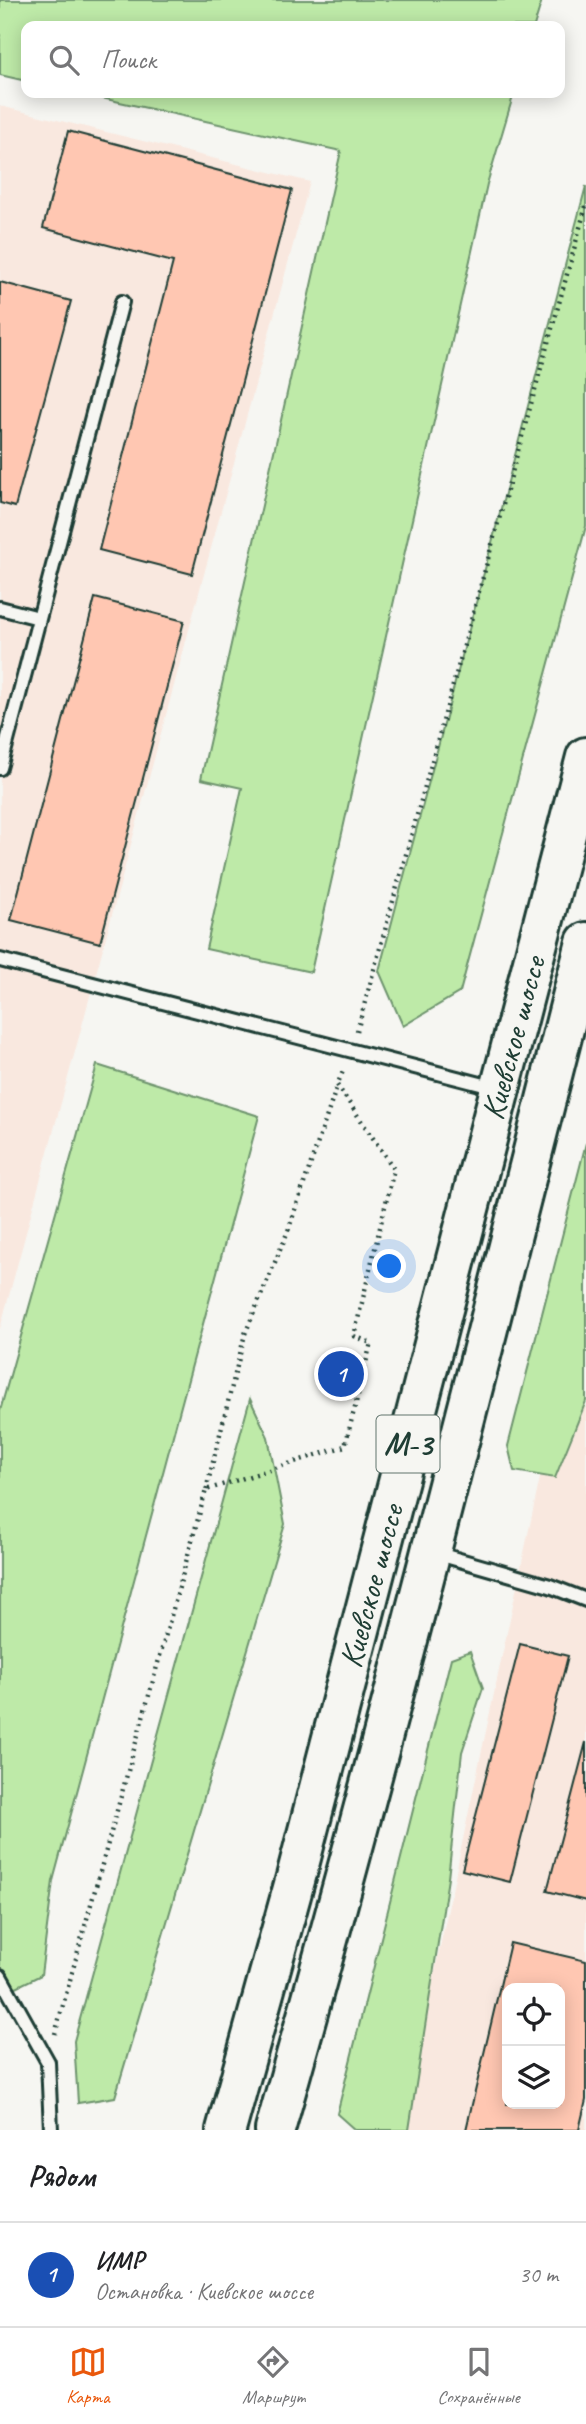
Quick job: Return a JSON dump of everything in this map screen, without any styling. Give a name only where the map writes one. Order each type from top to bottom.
[{"type":"highway","name":"Киевское шоссе","points":[[226,2130],[296,1877],[586,757]]},
{"type":"highway","name":"Киевское шоссе","points":[[275,2130],[342,1892],[432,1552],[586,942]]},
{"type":"lane","points":[[0,768],[122,302]]},
{"type":"lane","points":[[0,608],[39,618]]},
{"type":"lane","points":[[0,960],[500,1089]]},
{"type":"lane","points":[[432,1552],[550,1586],[586,1600]]},
{"type":"lane","points":[[0,1976],[48,2062],[51,2130]]},
{"type":"path","points":[[48,2062],[206,1490],[246,1334],[288,1231],[337,1085],[352,1049],[586,206]]},
{"type":"path","points":[[206,1490],[345,1446],[371,1343],[354,1336],[394,1169],[337,1085]]},
{"type":"shaded area","points":[[0,106],[310,182],[0,1329]]},
{"type":"shaded area","points":[[586,1299],[586,2130],[401,2130],[554,1412]]},
{"type":"green space","points":[[0,0],[542,0],[536,21],[21,21],[21,80],[0,75]]},
{"type":"green space","points":[[102,98],[513,98],[487,184],[311,972],[206,949],[242,788],[201,779],[341,151]]},
{"type":"green space","points":[[586,186],[586,526],[460,992],[403,1026],[379,971]]},
{"type":"green space","points":[[97,1065],[259,1116],[53,1881],[41,1975],[0,1995],[0,1411]]},
{"type":"green space","points":[[586,1143],[586,1401],[555,1478],[514,1471],[508,1446]]},
{"type":"green space","points":[[250,1399],[268,1437],[285,1524],[115,2097],[78,2103],[74,2041]]},
{"type":"green space","points":[[470,1651],[483,1688],[462,1752],[448,1878],[409,2130],[355,2130],[337,2114],[451,1658]]},
{"type":"building","points":[[68,131],[292,190],[192,574],[99,550],[173,262],[43,228]]},
{"type":"building","points":[[0,282],[71,301],[15,507],[0,503]]},
{"type":"building","points":[[95,598],[184,621],[100,943],[11,920]]},
{"type":"building","points":[[520,1644],[568,1656],[510,1882],[462,1870]]},
{"type":"building","points":[[586,1742],[586,1901],[547,1891]]},
{"type":"building","points":[[510,1943],[586,1961],[586,2100],[579,2130],[466,2130]]},
{"type":"place","name":"ИМР","points":[[341,1374]]}]
